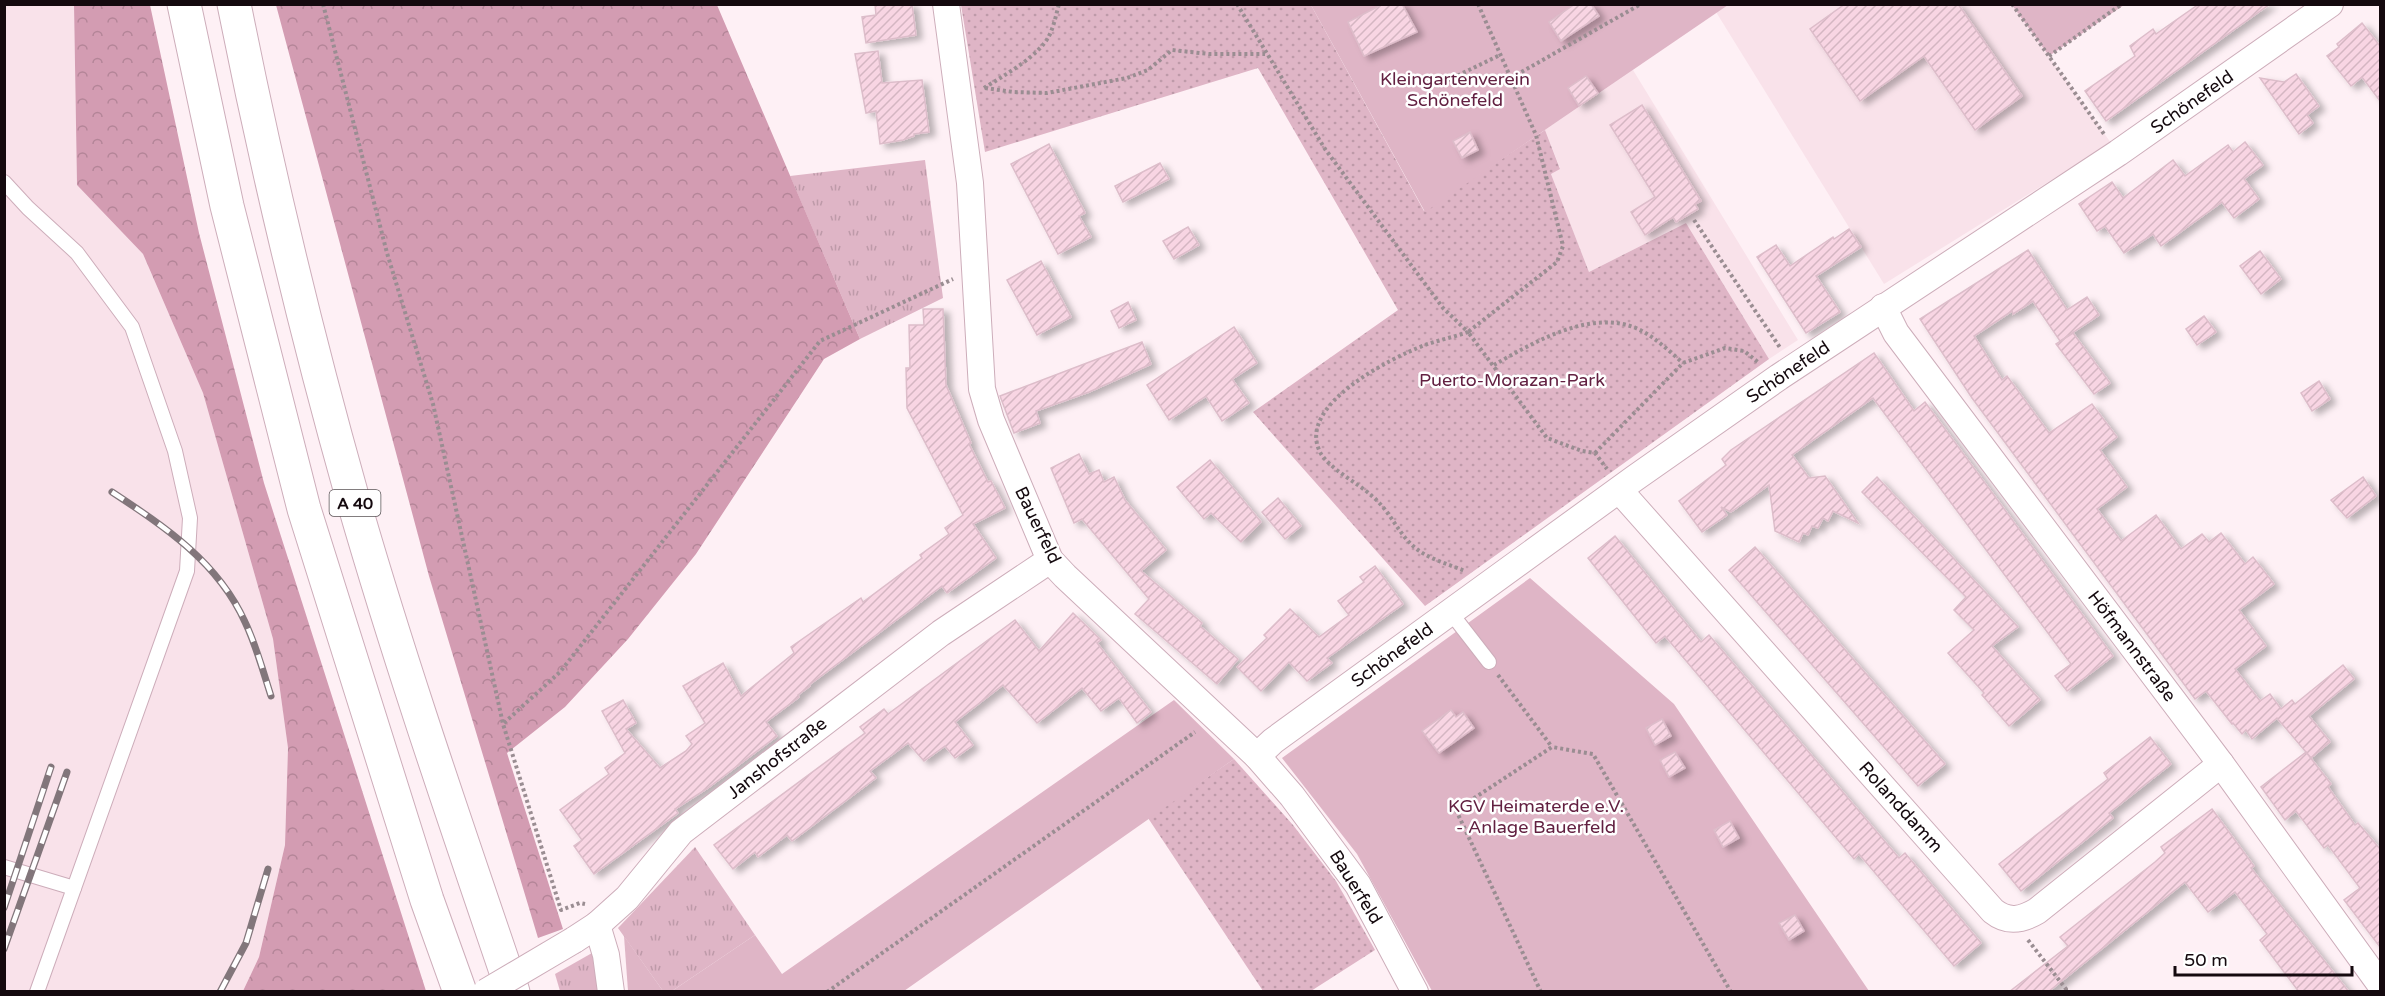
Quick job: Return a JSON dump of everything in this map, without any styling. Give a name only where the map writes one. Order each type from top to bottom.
[{"type":"highway","name":"A 40","points":[[184,4],[227,206],[304,509],[427,900],[460,992]]},
{"type":"highway","name":"A 40","points":[[234,4],[274,197],[353,498],[411,691],[513,992]]},
{"type":"street","name":"Bauerfeld","points":[[946,4],[970,183],[980,375],[984,400],[1050,560],[1257,756],[1292,796],[1343,862],[1364,895],[1414,992]]},
{"type":"street","name":"Schönefeld","points":[[1257,756],[1273,741],[1489,584],[1786,372],[2118,153],[2330,4]]},
{"type":"street","name":"Höfmannstraße","points":[[1883,307],[1896,333],[2221,764],[2380,984]]},
{"type":"street","name":"Rolanddamm","points":[[1620,491],[1993,911],[2013,920]]},
{"type":"street","name":"Janshofstraße","points":[[486,992],[597,926],[627,898],[681,832],[974,608],[1050,560]]},
{"type":"street","points":[[2013,920],[2028,916],[2037,910],[2221,764]]},
{"type":"street","points":[[597,926],[606,955],[611,992]]},
{"type":"lane","points":[[4,182],[28,208],[77,253],[132,327],[175,452],[190,518],[187,571],[37,992]]},
{"type":"lane","points":[[1451,613],[1489,662]]},
{"type":"lane","points":[[4,867],[74,888]]},
{"type":"path","points":[[323,4],[387,253],[433,404],[503,724],[561,910]]},
{"type":"path","points":[[958,100],[985,88],[1044,44],[1050,36],[1059,4]]},
{"type":"path","points":[[1237,4],[1265,54],[1325,149],[1443,308],[1468,332],[1547,438],[1582,451],[1595,453],[1620,491]]},
{"type":"path","points":[[1478,4],[1536,135],[1563,239],[1562,251],[1557,262],[1468,332],[1418,348],[1362,378],[1339,395],[1325,411],[1318,425],[1317,439],[1319,450],[1325,459],[1378,501],[1413,547],[1489,584]]},
{"type":"path","points":[[1511,78],[1624,16],[1641,4]]},
{"type":"path","points":[[2012,4],[2118,153]]},
{"type":"path","points":[[2049,56],[2122,4]]},
{"type":"path","points":[[985,88],[1047,93],[1127,78],[1148,70],[1172,50],[1209,54],[1265,54]]},
{"type":"path","points":[[1436,86],[1500,55]]},
{"type":"path","points":[[1694,220],[1786,372]]},
{"type":"path","points":[[503,724],[560,672],[820,341],[975,268]]},
{"type":"path","points":[[1494,365],[1539,339],[1570,329],[1604,322],[1623,324],[1639,330],[1683,363]]},
{"type":"path","points":[[1595,453],[1683,363],[1725,348],[1735,348],[1786,372]]},
{"type":"path","points":[[1504,682],[1552,747]]},
{"type":"path","points":[[827,992],[1215,718]]},
{"type":"path","points":[[1541,992],[1456,810],[1552,747],[1593,754],[1731,992]]},
{"type":"path","points":[[2013,920],[2066,992]]},
{"type":"shaded area","points":[[1728,4],[2012,5],[2111,143],[1884,284],[1716,12]]},
{"type":"shaded area","points":[[5,5],[74,5],[77,185],[143,254],[203,393],[273,639],[288,748],[285,845],[259,957],[243,991],[5,992]]},
{"type":"shaded area","points":[[1633,70],[1798,340],[1769,359],[1686,223],[1589,272],[1551,174],[1560,168],[1545,130]]},
{"type":"green space","points":[[74,5],[150,5],[199,233],[264,483],[426,991],[243,991],[259,957],[285,845],[288,748],[273,639],[203,393],[143,254],[77,185]]},
{"type":"green space","points":[[276,5],[717,5],[860,339],[824,359],[696,554],[628,639],[565,707],[507,753],[563,929],[538,938],[429,576]]},
{"type":"green space","name":"Puerto-Morazan-Park","points":[[961,5],[1311,5],[1424,211],[1545,130],[1560,169],[1551,174],[1589,272],[1686,223],[1769,359],[1425,606],[1253,412],[1398,310],[1258,68],[985,152]]},
{"type":"green space","name":"Kleingartenverein Schönefeld","points":[[1311,5],[1728,5],[1425,212]]},
{"type":"green space","points":[[2012,5],[2124,5],[2049,56]]},
{"type":"green space","points":[[925,160],[943,298],[860,339],[790,176]]},
{"type":"green space","name":"KGV Heimaterde e.V. - Anlage Bauerfeld","points":[[1530,578],[1674,704],[1869,991],[1432,991],[1357,854],[1282,758]]},
{"type":"green space","points":[[1174,700],[1234,759],[904,991],[672,991],[755,935],[782,974]]},
{"type":"green space","points":[[1234,759],[1293,825],[1336,881],[1375,950],[1311,991],[1263,991],[1148,818]]},
{"type":"green space","points":[[695,847],[755,935],[672,991],[663,991],[618,928]]},
{"type":"green space","points":[[624,936],[663,991],[628,991]]},
{"type":"green space","points":[[592,953],[598,991],[560,991],[555,974]]},
{"type":"building","points":[[875,4],[912,4],[916,35],[866,43],[862,17],[876,15]]},
{"type":"building","points":[[1383,4],[1402,4],[1417,32],[1364,56],[1348,22]]},
{"type":"building","points":[[1575,4],[1591,4],[1599,16],[1561,41],[1549,22]]},
{"type":"building","points":[[1845,4],[1958,4],[2022,96],[1975,130],[1924,56],[1860,101],[1810,29]]},
{"type":"building","points":[[2199,4],[2270,4],[2106,121],[2085,91],[2135,56],[2130,46],[2153,29],[2156,34]]},
{"type":"building","points":[[2362,23],[2380,46],[2380,101],[2362,77],[2351,86],[2327,56],[2339,47],[2337,44]]},
{"type":"building","points":[[878,51],[882,83],[922,80],[929,132],[880,144],[876,111],[866,113],[855,54]]},
{"type":"building","points":[[2296,74],[2319,106],[2307,115],[2313,123],[2299,134],[2260,78],[2284,82]]},
{"type":"building","points":[[1586,76],[1598,93],[1579,106],[1568,88]]},
{"type":"building","points":[[1642,105],[1701,201],[1695,204],[1698,209],[1676,222],[1673,217],[1645,235],[1631,212],[1655,197],[1610,125]]},
{"type":"building","points":[[1470,132],[1478,150],[1462,158],[1453,141]]},
{"type":"building","points":[[2245,142],[2263,165],[2244,179],[2259,199],[2234,218],[2222,202],[2161,246],[2153,234],[2124,253],[2105,226],[2097,231],[2079,204],[2112,182],[2123,198],[2173,160],[2185,176],[2228,145],[2233,152]]},
{"type":"building","points":[[1049,144],[1085,213],[1079,216],[1091,237],[1058,254],[1011,164]]},
{"type":"building","points":[[1160,163],[1169,179],[1123,202],[1115,186]]},
{"type":"building","points":[[1188,227],[1199,245],[1174,259],[1163,241]]},
{"type":"building","points":[[1849,229],[1861,247],[1816,276],[1840,312],[1806,333],[1757,257],[1776,245],[1790,266]]},
{"type":"building","points":[[2028,250],[2067,310],[2087,297],[2099,315],[2060,341],[2033,301],[2013,314],[2012,311],[1974,336],[2002,380],[2007,376],[2049,433],[2092,404],[2117,437],[2100,450],[2127,487],[2097,509],[2121,541],[2156,515],[2181,549],[2202,534],[2209,542],[2221,533],[2245,564],[2253,557],[2274,584],[2239,610],[2266,646],[2235,669],[2260,701],[2270,694],[2281,709],[2292,700],[2295,704],[2343,665],[2354,679],[2309,716],[2330,742],[2311,758],[2277,718],[2252,739],[2246,730],[2242,734],[2232,724],[2206,691],[2195,699],[1972,398],[1920,319]]},
{"type":"building","points":[[2260,251],[2281,279],[2261,294],[2240,266]]},
{"type":"building","points":[[1041,261],[1071,317],[1037,335],[1007,280]]},
{"type":"building","points":[[1128,302],[1136,320],[1119,328],[1111,311]]},
{"type":"building","points":[[923,309],[943,309],[946,385],[971,443],[969,444],[988,482],[991,481],[1005,508],[973,524],[996,558],[947,593],[942,586],[809,685],[798,695],[799,697],[766,722],[777,736],[708,788],[675,809],[678,813],[594,874],[574,846],[582,840],[560,810],[609,774],[605,768],[625,753],[602,711],[623,700],[636,723],[626,729],[660,768],[686,751],[692,744],[686,736],[705,723],[683,686],[723,663],[741,696],[794,653],[791,647],[861,598],[863,602],[922,558],[920,555],[949,534],[945,528],[963,515],[907,408],[906,368],[910,368],[909,325],[924,325]]},
{"type":"building","points":[[2204,316],[2216,332],[2197,345],[2186,329]]},
{"type":"building","points":[[1234,327],[1257,363],[1232,379],[1249,403],[1222,421],[1206,396],[1169,420],[1147,385]]},
{"type":"building","points":[[2073,333],[2110,383],[2094,394],[2056,344]]},
{"type":"building","points":[[1142,342],[1151,364],[1089,392],[1036,411],[1040,423],[1014,433],[1000,396]]},
{"type":"building","points":[[1874,353],[1914,411],[1925,402],[2113,656],[2067,691],[2055,676],[2071,664],[1873,398],[1792,455],[1809,478],[1825,476],[1858,523],[1833,511],[1828,521],[1823,518],[1818,528],[1812,526],[1808,535],[1803,533],[1799,542],[1775,531],[1769,485],[1731,512],[1721,507],[1727,515],[1702,532],[1679,501],[1726,465],[1722,459],[1731,450]]},
{"type":"building","points":[[2319,381],[2330,399],[2312,411],[2301,393]]},
{"type":"building","points":[[1079,454],[1089,474],[1099,470],[1104,482],[1114,477],[1125,500],[1166,550],[1141,571],[1202,623],[1200,626],[1238,659],[1217,684],[1135,614],[1149,599],[1082,519],[1074,523],[1051,468]]},
{"type":"building","points":[[1210,460],[1261,522],[1241,542],[1211,513],[1204,519],[1177,487]]},
{"type":"building","points":[[1877,477],[2018,627],[1992,646],[2040,700],[2009,726],[1982,695],[1984,693],[1948,653],[1974,630],[1954,610],[1966,597],[1862,492]]},
{"type":"building","points":[[2363,477],[2376,496],[2347,518],[2331,500]]},
{"type":"building","points":[[1278,498],[1301,526],[1285,539],[1262,512]]},
{"type":"building","points":[[1615,536],[1701,642],[1709,635],[1899,858],[1905,853],[1981,943],[1954,966],[1859,854],[1854,859],[1665,636],[1656,643],[1588,558]]},
{"type":"building","points":[[1755,547],[1945,764],[1918,786],[1729,570]]},
{"type":"building","points":[[1375,566],[1403,604],[1327,658],[1332,663],[1307,681],[1289,662],[1261,691],[1237,667],[1267,638],[1264,635],[1290,609],[1319,637],[1349,615],[1338,601],[1364,582],[1360,577]]},
{"type":"building","points":[[1073,613],[1101,640],[1097,643],[1151,712],[1137,723],[1119,698],[1101,711],[1082,688],[1037,723],[1003,685],[955,722],[973,745],[955,758],[945,746],[924,761],[908,743],[870,771],[876,778],[792,841],[787,835],[758,857],[755,852],[733,869],[714,845],[865,733],[860,727],[884,709],[888,714],[1015,620],[1039,651]]},
{"type":"building","points":[[1451,710],[1456,717],[1463,712],[1474,728],[1439,753],[1422,731]]},
{"type":"building","points":[[1662,719],[1671,736],[1655,745],[1646,728]]},
{"type":"building","points":[[2150,737],[2171,764],[2109,813],[2113,818],[2021,891],[1999,864],[2108,779],[2104,773]]},
{"type":"building","points":[[1675,752],[1685,768],[1669,777],[1660,760]]},
{"type":"building","points":[[2306,752],[2331,784],[2328,787],[2355,825],[2358,823],[2380,849],[2380,947],[2344,900],[2360,888],[2328,845],[2324,848],[2296,811],[2285,820],[2261,787]]},
{"type":"building","points":[[2212,809],[2254,866],[2251,868],[2349,992],[2299,992],[2260,940],[2267,934],[2235,892],[2208,912],[2185,882],[2048,992],[2009,992],[2068,946],[2060,937],[2155,862],[2165,853],[2161,847]]},
{"type":"building","points":[[1730,821],[1739,838],[1723,847],[1714,830]]},
{"type":"building","points":[[1795,915],[1804,931],[1789,940],[1779,923]]},
{"type":"railway","points":[[112,492],[170,533],[205,564],[220,581],[234,601],[249,631],[271,696]]},
{"type":"railway","points":[[4,908],[51,767]]},
{"type":"railway","points":[[4,949],[67,772]]},
{"type":"railway","points":[[220,992],[246,943],[268,869]]}]
